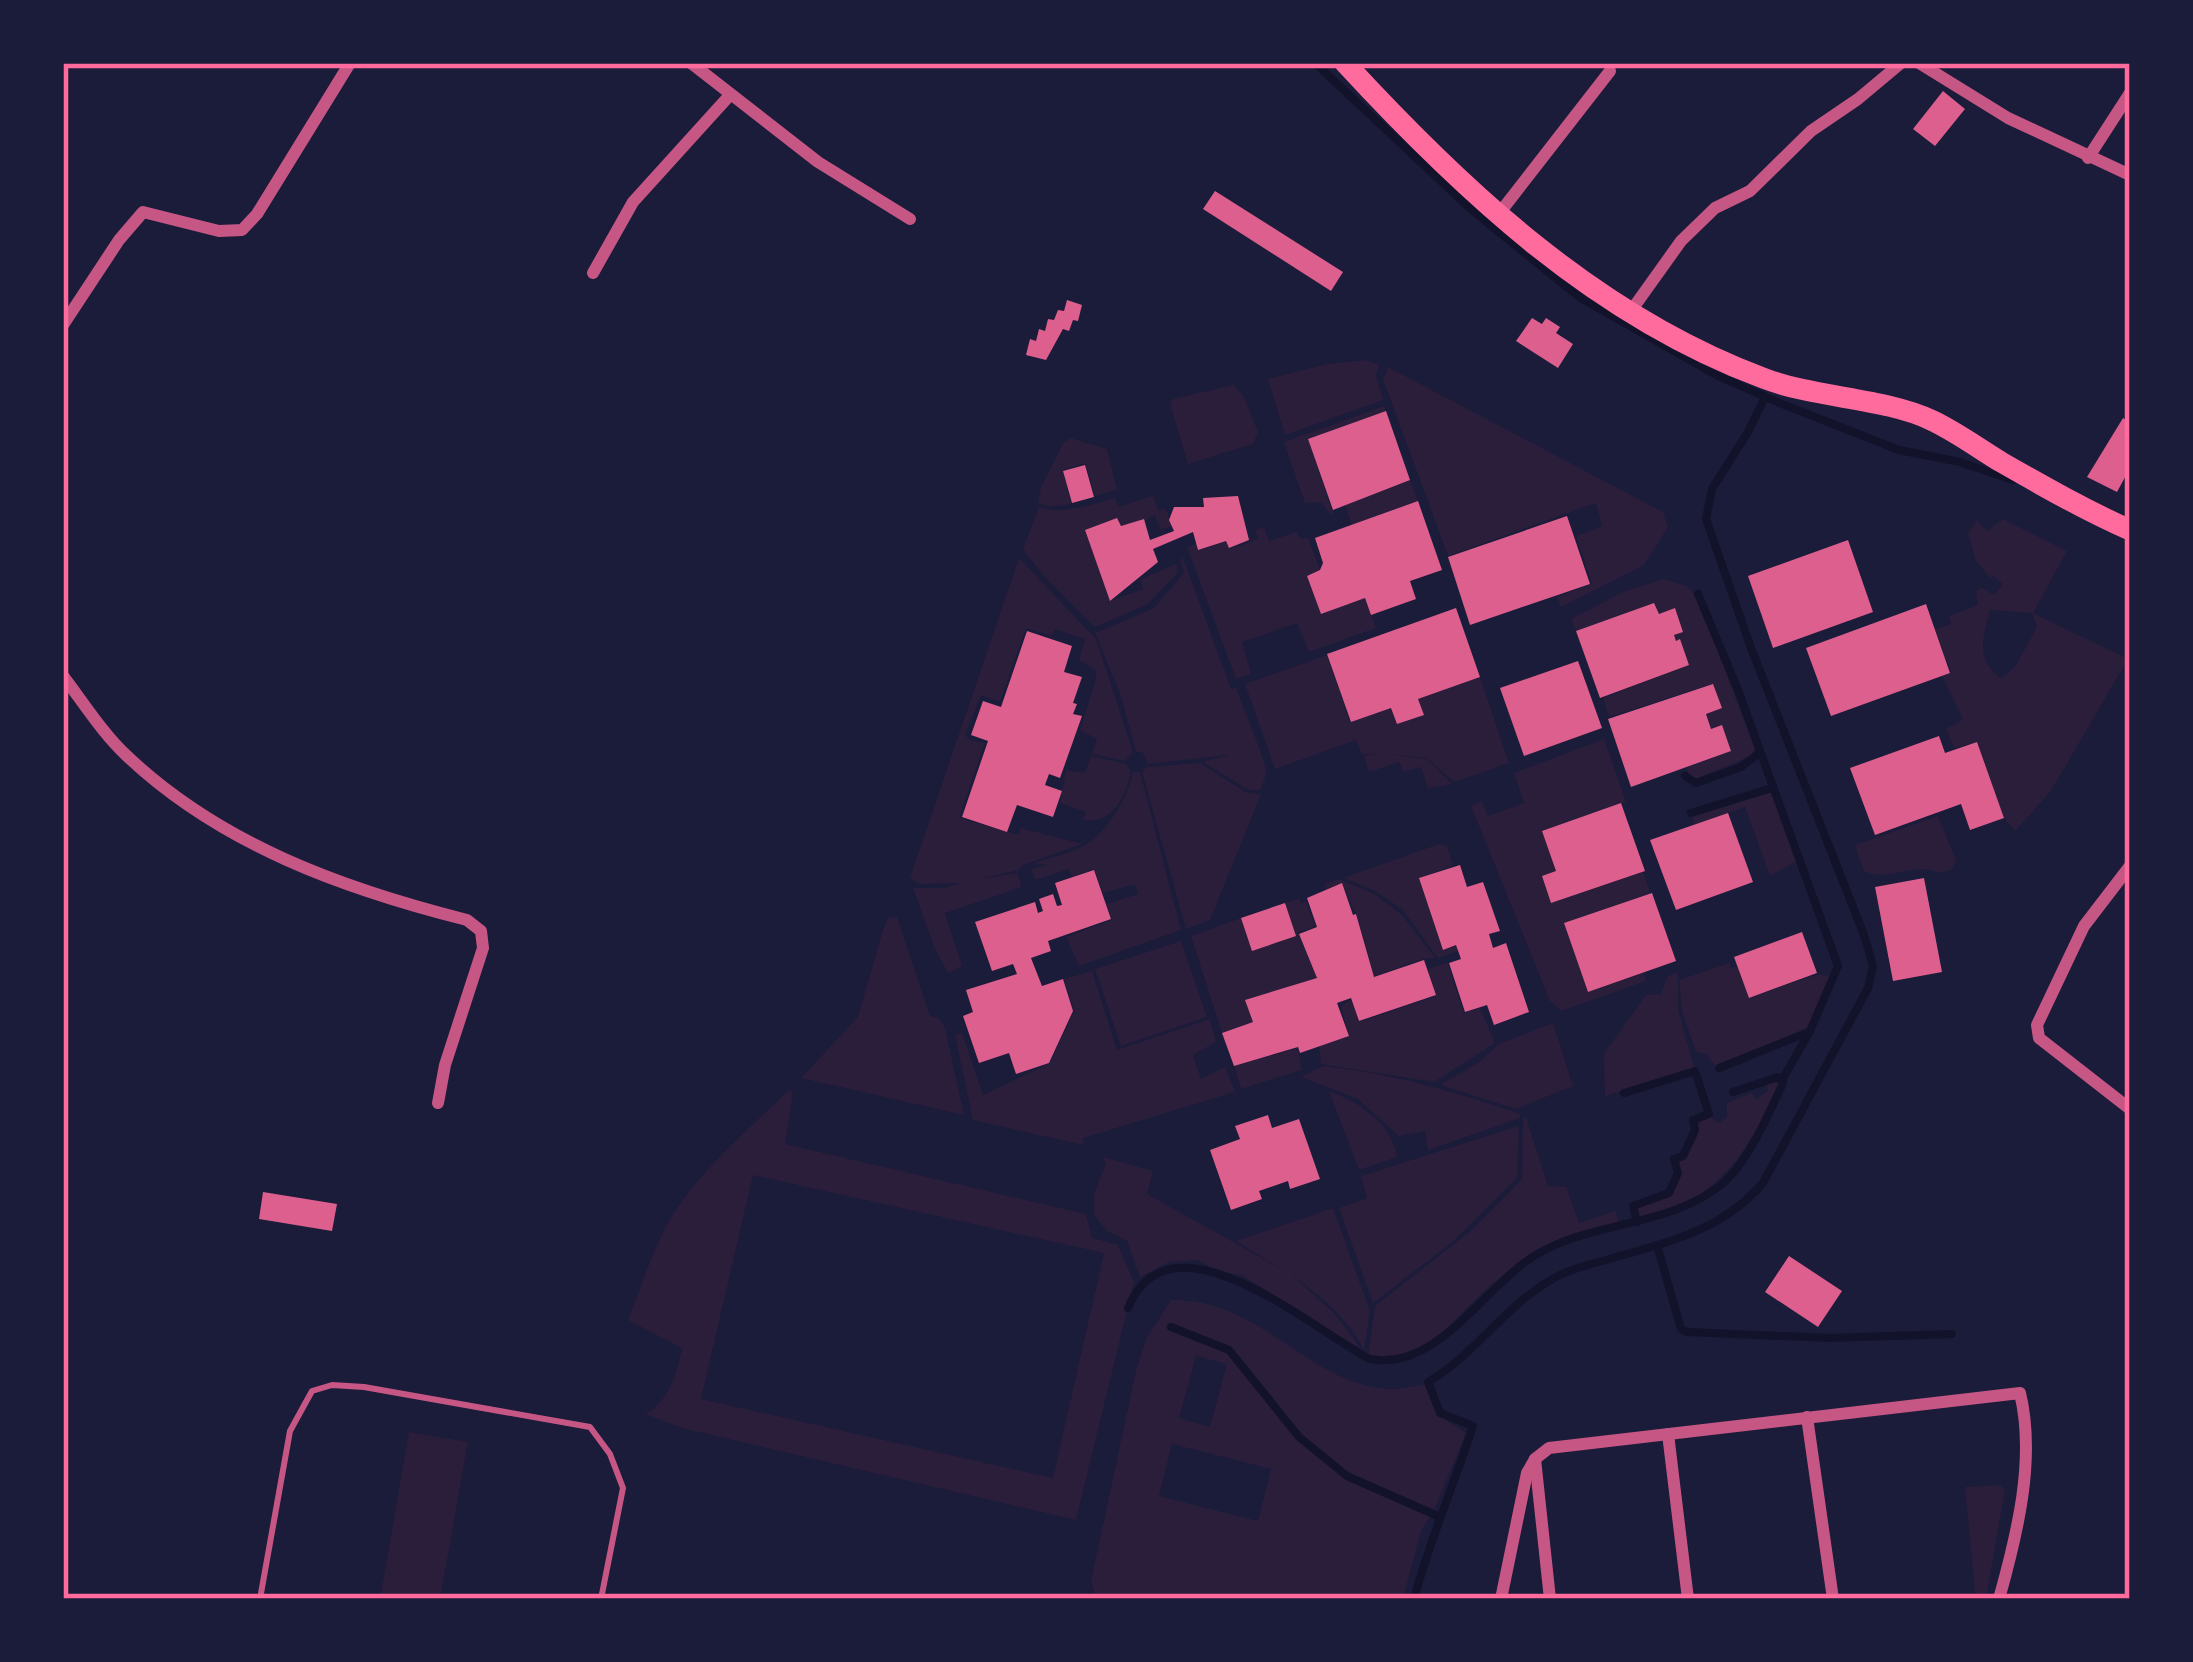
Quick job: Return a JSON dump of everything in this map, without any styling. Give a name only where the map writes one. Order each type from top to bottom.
[{"type":"main road","points":[[1345,63],[1539,251],[1685,344],[1790,388],[1925,417],[2081,508],[2130,530]]},
{"type":"street","points":[[63,325],[143,212],[219,231],[242,230],[257,214],[350,63]]},
{"type":"street","points":[[691,63],[818,162],[910,219]]},
{"type":"street","points":[[1631,311],[1681,241],[1715,208],[1750,191],[1811,130],[1901,63]]},
{"type":"street","points":[[1919,63],[2008,118],[2130,175]]},
{"type":"street","points":[[1498,215],[1610,71]]},
{"type":"street","points":[[2089,158],[2130,93]]},
{"type":"street","points":[[593,273],[633,202],[730,95]]},
{"type":"street","points":[[63,676],[124,754],[218,826],[341,885],[467,920],[481,931],[483,948],[437,1103]]},
{"type":"street","points":[[2130,866],[2084,926],[2037,1025],[2039,1039],[2130,1108]]},
{"type":"street","points":[[1502,1599],[1527,1473],[1535,1459],[1561,1444],[2020,1393],[2025,1475],[1999,1599]]},
{"type":"street","points":[[1808,1417],[1833,1599]]},
{"type":"street","points":[[1668,1434],[1688,1599]]},
{"type":"street","points":[[1535,1459],[1550,1599]]},
{"type":"lane","points":[[260,1599],[290,1430],[312,1391],[332,1385],[590,1427],[610,1454],[622,1488],[601,1599]]},
{"type":"shaded area","points":[[1366,360],[1379,365],[1376,376],[1383,400],[1285,435],[1268,379]]},
{"type":"shaded area","points":[[1388,367],[1663,512],[1668,527],[1644,565],[1561,607],[1557,597],[1592,584],[1576,536],[1602,526],[1596,503],[1448,556],[1383,379]]},
{"type":"shaded area","points":[[1233,385],[1243,395],[1258,432],[1253,444],[1188,464],[1170,404],[1173,399]]},
{"type":"shaded area","points":[[1384,406],[1386,411],[1308,439],[1333,514],[1321,502],[1305,503],[1284,442]]},
{"type":"shaded area","points":[[1071,438],[1107,449],[1117,490],[1095,496],[1085,463],[1063,470],[1071,504],[1049,507],[1038,503],[1041,487],[1064,442]]},
{"type":"shaded area","points":[[1410,480],[1418,501],[1352,525],[1345,505]]},
{"type":"shaded area","points":[[1153,496],[1158,510],[1166,509],[1172,526],[1161,530],[1155,515],[1145,521],[1085,531],[1110,601],[1143,589],[1141,579],[1176,564],[1178,572],[1148,604],[1095,627],[1023,549],[1039,507],[1067,510],[1115,498],[1118,507]]},
{"type":"shaded area","points":[[2003,519],[2067,551],[2033,613],[2128,659],[2051,791],[2015,831],[2004,818],[1977,742],[1954,748],[1946,729],[1963,719],[1942,676],[1951,672],[1935,629],[1951,624],[1949,616],[1978,605],[1976,591],[1981,587],[1994,595],[2003,584],[1990,578],[1976,561],[1968,533],[1977,520],[1987,531]],"holes":[[[1990,610],[2032,613],[2037,627],[2015,667],[2001,678],[1984,656]]]},
{"type":"shaded area","points":[[1264,527],[1269,541],[1296,532],[1301,539],[1308,538],[1320,570],[1307,576],[1321,613],[1365,598],[1376,628],[1309,652],[1297,623],[1242,642],[1251,674],[1236,679],[1187,547],[1200,542],[1203,549],[1226,541],[1230,549],[1258,539],[1255,530]]},
{"type":"shaded area","points":[[1019,558],[1096,639],[1133,752],[1125,761],[1092,754],[1097,739],[1080,730],[1096,679],[1096,671],[1079,660],[1085,639],[1055,629],[1051,636],[1026,628],[1000,702],[981,695],[965,735],[985,743],[959,818],[1019,835],[1021,828],[1082,844],[1019,870],[979,879],[1017,873],[1022,887],[945,913],[962,966],[948,973],[913,888],[962,883],[919,884],[910,878]]},
{"type":"shaded area","points":[[1183,558],[1231,689],[1236,688],[1262,756],[1266,771],[1261,790],[1249,790],[1203,762],[1229,755],[1148,764],[1143,753],[1136,751],[1120,693],[1095,633],[1154,608],[1184,573]]},
{"type":"shaded area","points":[[1664,579],[1688,587],[1699,601],[1754,747],[1753,755],[1693,780],[1686,768],[1731,751],[1722,726],[1711,729],[1706,714],[1721,708],[1712,684],[1609,717],[1603,698],[1689,665],[1674,635],[1683,632],[1675,609],[1659,614],[1654,603],[1576,631],[1571,619],[1625,591]]},
{"type":"shaded area","points":[[1327,655],[1350,722],[1391,708],[1397,724],[1423,715],[1418,699],[1480,677],[1509,763],[1454,782],[1427,758],[1380,753],[1427,759],[1452,784],[1428,788],[1421,767],[1403,772],[1399,762],[1369,772],[1364,756],[1376,754],[1362,754],[1356,740],[1275,769],[1245,684]]},
{"type":"shaded area","points":[[1604,739],[1626,802],[1543,831],[1556,871],[1542,877],[1551,903],[1643,872],[1650,893],[1564,924],[1588,992],[1644,973],[1646,981],[1561,1011],[1550,1001],[1471,806],[1482,801],[1488,816],[1524,803],[1514,773]]},
{"type":"shaded area","points":[[1091,756],[1126,764],[1131,771],[1110,814],[1083,820],[1086,812],[1060,803],[1066,770],[1085,773]]},
{"type":"shaded area","points":[[1200,763],[1247,793],[1261,794],[1210,920],[1186,929],[1142,772],[1147,767]]},
{"type":"shaded area","points":[[1133,772],[1140,772],[1181,930],[1079,966],[1066,937],[1112,920],[1107,904],[1138,894],[1135,884],[1103,893],[1094,869],[1072,877],[1069,869],[1035,880],[1031,869],[1048,865],[1033,863],[1075,850],[1095,838],[1116,812]]},
{"type":"shaded area","points":[[1772,789],[1798,860],[1770,876],[1745,807],[1694,825],[1692,816],[1700,809]]},
{"type":"shaded area","points":[[1938,816],[1956,861],[1952,869],[1883,875],[1864,871],[1855,845]]},
{"type":"shaded area","points":[[1439,844],[1447,846],[1453,865],[1419,879],[1443,950],[1456,945],[1458,951],[1438,958],[1402,909],[1343,878]]},
{"type":"shaded area","points":[[1339,879],[1374,894],[1402,915],[1435,958],[1374,976],[1359,921],[1342,884],[1326,889],[1324,884]]},
{"type":"shaded area","points":[[1300,898],[1315,926],[1298,933],[1317,978],[1246,1000],[1253,1022],[1222,1033],[1191,936],[1241,918],[1295,936],[1285,903]]},
{"type":"shaded area","points":[[897,917],[930,1016],[939,1018],[945,1028],[964,1115],[801,1078],[858,1017],[883,930],[888,918]]},
{"type":"shaded area","points":[[1181,941],[1207,1017],[1121,1046],[1095,969]]},
{"type":"shaded area","points":[[1447,962],[1464,1013],[1480,1008],[1495,1043],[1434,1082],[1321,1064],[1319,1046],[1349,1036],[1341,1006],[1351,1000],[1359,1022],[1436,996],[1428,969]]},
{"type":"shaded area","points":[[1729,963],[1737,967],[1749,998],[1819,974],[1832,976],[1807,1030],[1716,1067],[1706,1054],[1696,1052],[1682,1011],[1679,980]]},
{"type":"shaded area","points":[[1092,971],[1117,1050],[1210,1019],[1216,1042],[1193,1055],[1201,1079],[1225,1067],[1235,1092],[1083,1138],[1083,1145],[973,1120],[955,1035],[962,1033],[983,1095],[1050,1063],[1074,1011],[1064,979]]},
{"type":"shaded area","points":[[1678,972],[1678,1010],[1695,1071],[1605,1096],[1604,1054],[1646,995],[1661,994],[1668,976]]},
{"type":"shaded area","points":[[1553,1023],[1573,1086],[1516,1109],[1440,1085],[1499,1044]]},
{"type":"shaded area","points":[[1298,1048],[1302,1070],[1241,1089],[1234,1066]]},
{"type":"shaded area","points":[[1323,1066],[1423,1084],[1520,1114],[1520,1118],[1428,1150],[1425,1131],[1399,1136],[1358,1099],[1301,1077]]},
{"type":"shaded area","points":[[1766,1083],[1779,1083],[1766,1112],[1726,1172],[1689,1201],[1639,1220],[1635,1207],[1670,1194],[1679,1175],[1678,1164],[1695,1140],[1698,1122],[1710,1117],[1719,1123],[1727,1117],[1727,1103],[1752,1093],[1756,1099],[1768,1091]]},
{"type":"shaded area","points":[[789,1090],[793,1092],[785,1144],[1086,1214],[1092,1238],[1118,1245],[1134,1282],[1076,1520],[682,1428],[645,1414],[666,1394],[682,1348],[628,1320],[656,1248],[670,1220],[716,1160]],"holes":[[[753,1175],[1104,1253],[1053,1478],[701,1399]]]},
{"type":"shaded area","points":[[1329,1091],[1372,1116],[1389,1135],[1397,1157],[1359,1170]]},
{"type":"shaded area","points":[[1526,1117],[1548,1186],[1566,1187],[1579,1223],[1616,1211],[1619,1224],[1562,1240],[1530,1256],[1413,1353],[1368,1357],[1375,1306],[1472,1230],[1522,1179]]},
{"type":"shaded area","points":[[1519,1126],[1517,1178],[1450,1244],[1373,1303],[1339,1208],[1367,1198],[1361,1176]]},
{"type":"shaded area","points":[[1102,1157],[1153,1171],[1147,1194],[1283,1270],[1236,1241],[1333,1208],[1370,1311],[1364,1350],[1341,1317],[1291,1274],[1335,1314],[1362,1350],[1242,1275],[1219,1272],[1198,1260],[1169,1262],[1140,1277],[1127,1241],[1107,1231],[1094,1215],[1094,1194],[1106,1163]]},
{"type":"shaded area","points":[[1171,1300],[1202,1303],[1255,1324],[1351,1381],[1384,1389],[1425,1385],[1437,1414],[1466,1433],[1421,1531],[1403,1599],[1096,1599],[1091,1581],[1146,1339]],"holes":[[[1196,1356],[1227,1364],[1210,1427],[1179,1418]],[[1172,1444],[1271,1469],[1258,1521],[1159,1496]]]},
{"type":"shaded area","points":[[409,1432],[468,1442],[440,1599],[380,1599]]},
{"type":"shaded area","points":[[2000,1485],[2005,1490],[1987,1592],[1981,1597],[1975,1593],[1965,1487]]},
{"type":"building","points":[[1943,91],[1965,109],[1935,146],[1913,129]]},
{"type":"building","points":[[1215,191],[1343,272],[1331,291],[1203,209]]},
{"type":"building","points":[[1067,300],[1082,305],[1078,321],[1073,320],[1069,331],[1063,329],[1046,360],[1026,355],[1030,339],[1036,341],[1039,329],[1045,331],[1048,319],[1064,311]]},
{"type":"building","points":[[1532,318],[1542,324],[1546,318],[1560,327],[1556,333],[1573,344],[1558,368],[1516,341]]},
{"type":"building","points":[[1386,411],[1410,480],[1333,510],[1308,439]]},
{"type":"building","points":[[2123,418],[2130,423],[2130,468],[2117,492],[2087,477]]},
{"type":"building","points":[[1085,465],[1094,497],[1072,503],[1063,471]]},
{"type":"building","points":[[1238,496],[1249,540],[1229,548],[1226,541],[1198,550],[1193,532],[1153,549],[1158,562],[1110,601],[1085,530],[1117,518],[1121,526],[1144,519],[1150,540],[1174,531],[1169,520],[1174,507],[1204,507],[1203,498]]},
{"type":"building","points":[[1418,501],[1442,570],[1410,581],[1416,599],[1371,615],[1365,598],[1321,614],[1307,576],[1323,563],[1315,538]]},
{"type":"building","points":[[1567,516],[1590,584],[1470,625],[1448,557]]},
{"type":"building","points":[[1848,540],[1873,612],[1773,648],[1748,576]]},
{"type":"building","points":[[1654,603],[1659,614],[1675,608],[1683,632],[1674,635],[1689,665],[1600,698],[1576,631]]},
{"type":"building","points":[[1926,604],[1950,673],[1831,716],[1806,648]]},
{"type":"building","points":[[1456,608],[1480,677],[1418,699],[1424,715],[1397,724],[1391,708],[1351,722],[1327,654]]},
{"type":"building","points":[[1027,631],[1072,646],[1064,672],[1082,677],[1073,714],[1082,716],[1060,778],[1049,774],[1045,785],[1062,791],[1053,817],[1017,805],[1007,832],[962,817],[988,741],[971,735],[983,701],[1001,707]]},
{"type":"building","points":[[1578,661],[1602,728],[1524,756],[1500,688]]},
{"type":"building","points":[[1713,684],[1722,708],[1706,714],[1711,729],[1722,725],[1731,751],[1631,787],[1608,719]]},
{"type":"building","points":[[1939,736],[1945,753],[1977,742],[2004,818],[1970,830],[1961,804],[1875,835],[1850,768]]},
{"type":"building","points":[[1621,803],[1645,871],[1551,903],[1542,876],[1556,871],[1542,831]]},
{"type":"building","points":[[1728,813],[1753,882],[1676,910],[1650,840]]},
{"type":"building","points":[[1460,865],[1467,887],[1483,882],[1500,931],[1489,934],[1493,948],[1506,943],[1529,1012],[1494,1025],[1487,1005],[1465,1012],[1449,963],[1461,959],[1456,945],[1443,950],[1419,878]]},
{"type":"building","points":[[1094,870],[1111,919],[1048,941],[1051,951],[1031,958],[1042,986],[1063,979],[1073,1011],[1049,1063],[1016,1074],[1009,1053],[979,1063],[963,1016],[973,1012],[966,990],[1017,974],[1013,964],[992,971],[975,922],[1035,902],[1038,913],[1043,911],[1039,899],[1053,894],[1057,906],[1062,905],[1055,883]]},
{"type":"building","points":[[1924,878],[1942,972],[1893,981],[1875,887]]},
{"type":"building","points":[[1342,883],[1374,977],[1424,960],[1436,995],[1359,1021],[1351,998],[1337,1003],[1349,1036],[1300,1053],[1298,1047],[1234,1066],[1222,1033],[1253,1022],[1245,1000],[1317,978],[1299,934],[1317,927],[1307,898]]},
{"type":"building","points":[[1652,893],[1676,961],[1588,992],[1564,923]]},
{"type":"building","points":[[1285,903],[1296,936],[1252,951],[1241,918]]},
{"type":"building","points":[[1802,932],[1817,973],[1749,998],[1734,957]]},
{"type":"building","points":[[1268,1115],[1272,1128],[1299,1119],[1320,1179],[1290,1189],[1288,1181],[1259,1191],[1262,1199],[1231,1210],[1210,1150],[1240,1139],[1235,1126]]},
{"type":"building","points":[[263,1192],[337,1204],[332,1231],[259,1219]]},
{"type":"building","points":[[1789,1256],[1842,1291],[1818,1327],[1765,1292]]},
{"type":"waterway","points":[[1315,63],[1473,211],[1579,297],[1718,376],[1782,404],[1899,450],[1960,462],[2013,480]]},
{"type":"waterway","points":[[1414,1599],[1473,1426],[1440,1413],[1428,1382],[1522,1300],[1556,1277],[1693,1233],[1747,1199],[1763,1183],[1868,988],[1873,966],[1864,935],[1751,648],[1706,519],[1712,489],[1765,397]]},
{"type":"waterway","points":[[1698,594],[1738,690],[1838,966],[1782,1080]]},
{"type":"waterway","points":[[1685,776],[1696,783],[1741,767],[1758,754]]},
{"type":"waterway","points":[[1691,813],[1772,788]]},
{"type":"waterway","points":[[1719,1068],[1806,1033]]},
{"type":"waterway","points":[[1624,1093],[1695,1071],[1709,1114],[1693,1120],[1695,1130],[1683,1156],[1674,1159],[1678,1173],[1669,1193],[1633,1206],[1637,1222]]},
{"type":"waterway","points":[[1128,1308],[1148,1279],[1176,1268],[1209,1271],[1280,1303],[1370,1359],[1416,1353],[1457,1325],[1534,1256],[1580,1236],[1678,1209],[1722,1184],[1749,1151],[1783,1083],[1778,1077],[1733,1092]]},
{"type":"waterway","points":[[1657,1245],[1681,1329],[1687,1332],[1829,1338],[1952,1334]]},
{"type":"waterway","points":[[1171,1327],[1229,1350],[1299,1437],[1347,1476],[1440,1517]]}]
